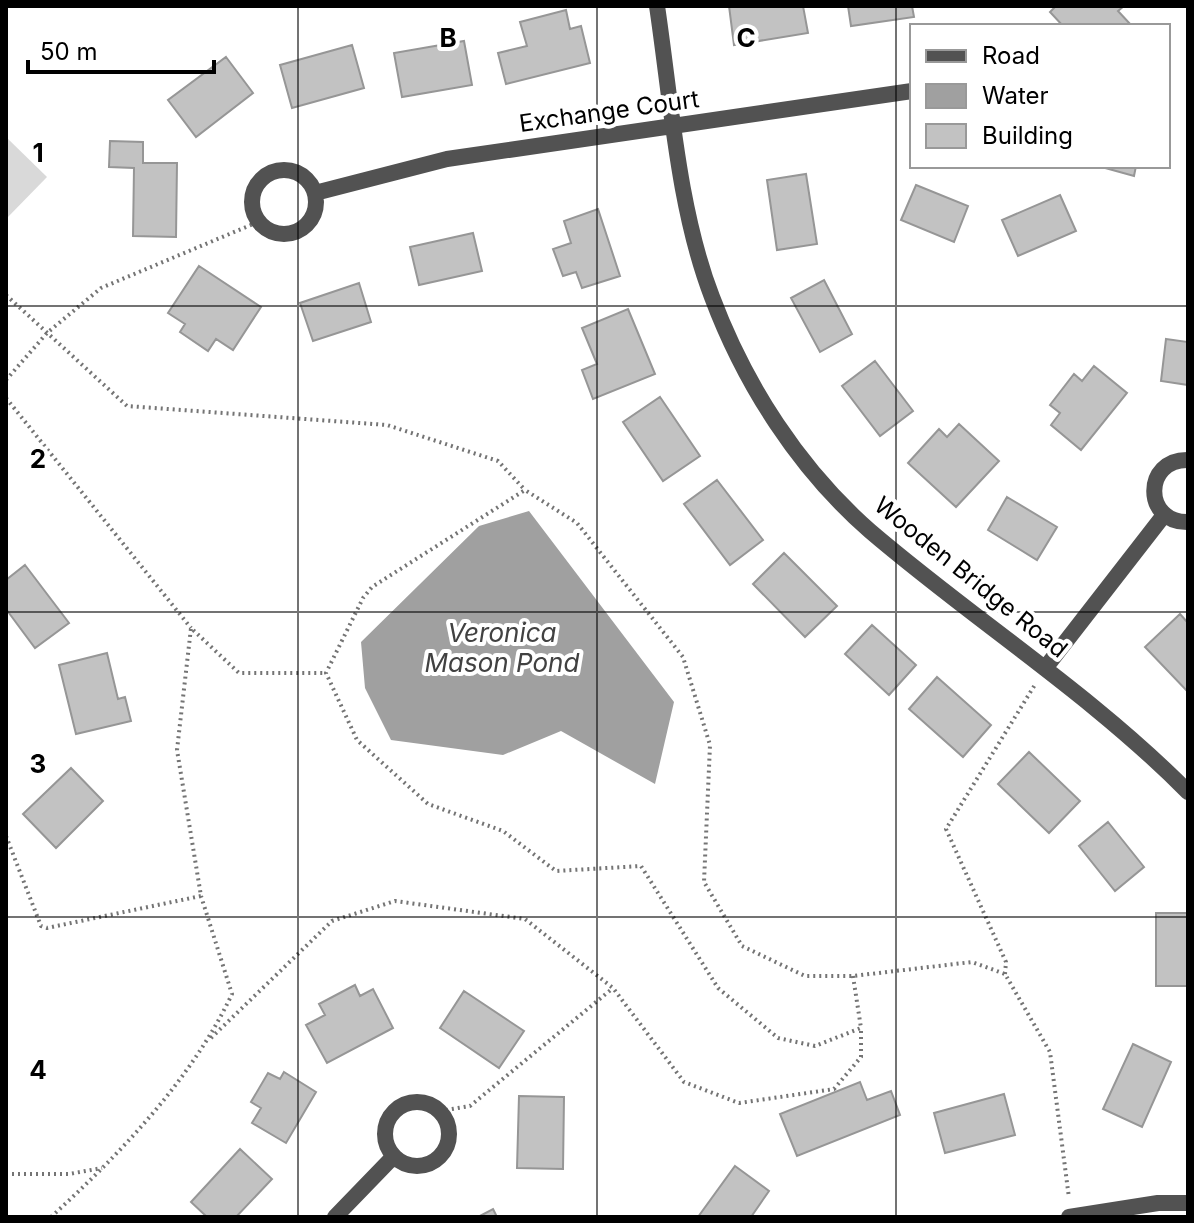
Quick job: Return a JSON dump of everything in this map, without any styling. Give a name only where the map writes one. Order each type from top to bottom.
[{"type":"street","name":"Wooden Bridge Road","points":[[657,6],[690,215],[711,294],[738,359],[779,427],[869,529],[1046,667],[1188,792]]},
{"type":"street","name":"Exchange Court","points":[[315,193],[447,159],[910,91]]},
{"type":"street","points":[[291,171],[302,175],[315,193],[314,215],[299,231],[277,234],[258,222],[252,201],[254,190],[269,174],[291,171]]},
{"type":"street","points":[[1188,460],[1174,461],[1157,475],[1153,496],[1164,515],[1188,522]]},
{"type":"street","points":[[1046,667],[1164,515]]},
{"type":"street","points":[[413,1102],[423,1102],[440,1111],[446,1119],[449,1139],[440,1157],[422,1165],[412,1165],[394,1156],[386,1138],[389,1119],[395,1111],[413,1102]]},
{"type":"street","points":[[335,1217],[394,1156]]},
{"type":"street","points":[[1070,1217],[1158,1203],[1188,1203]]},
{"type":"path","points":[[6,380],[47,333],[101,288],[258,222]]},
{"type":"path","points":[[6,295],[127,406],[387,425],[498,461],[525,490],[577,523],[683,657],[710,745],[704,882],[742,946],[805,976],[853,976],[972,962],[1005,974]]},
{"type":"path","points":[[6,398],[191,628],[239,673],[317,676],[326,673],[355,609],[372,587],[525,490]]},
{"type":"path","points":[[191,628],[177,750],[201,896],[232,994],[211,1038]]},
{"type":"path","points":[[1046,667],[946,829],[1006,962],[1005,974],[1050,1052],[1070,1217]]},
{"type":"path","points":[[326,673],[357,740],[428,804],[503,831],[556,871],[641,866],[718,988],[778,1038],[815,1046],[861,1028]]},
{"type":"path","points":[[6,836],[41,926],[47,928],[201,896]]},
{"type":"path","points":[[51,1217],[104,1168],[211,1038],[332,921],[395,901],[525,919],[613,988],[684,1082],[739,1103],[834,1089],[861,1057],[861,1028],[853,976]]},
{"type":"path","points":[[440,1111],[470,1106],[613,988]]},
{"type":"path","points":[[6,1174],[69,1174],[104,1168]]},
{"type":"shaded area","points":[[6,137],[47,177],[6,219]]},
{"type":"water","name":"Veronica Mason Pond","points":[[529,511],[674,702],[655,784],[561,731],[503,755],[391,740],[365,688],[361,642],[479,526]]},
{"type":"building","points":[[729,6],[803,6],[808,33],[734,45]]},
{"type":"building","points":[[848,6],[912,6],[914,17],[851,26]]},
{"type":"building","points":[[1056,6],[1124,6],[1118,11],[1130,24],[1061,24],[1050,12]]},
{"type":"building","points":[[566,10],[570,29],[581,26],[590,63],[506,84],[498,53],[527,46],[520,22]]},
{"type":"building","points":[[464,41],[472,85],[402,97],[394,53]]},
{"type":"building","points":[[352,45],[364,88],[292,108],[280,65]]},
{"type":"building","points":[[226,57],[253,93],[196,137],[168,100]]},
{"type":"building","points":[[110,141],[143,142],[143,163],[177,163],[176,237],[133,236],[134,168],[109,167]]},
{"type":"building","points":[[1105,168],[1136,168],[1134,176]]},
{"type":"building","points":[[806,174],[817,244],[777,250],[767,180]]},
{"type":"building","points":[[916,185],[968,206],[954,242],[901,220]]},
{"type":"building","points":[[1060,195],[1076,231],[1018,256],[1002,220]]},
{"type":"building","points":[[598,209],[620,276],[582,288],[576,272],[563,276],[553,249],[571,243],[564,221]]},
{"type":"building","points":[[473,233],[482,271],[419,285],[410,247]]},
{"type":"building","points":[[199,266],[261,307],[233,350],[216,339],[208,351],[180,332],[185,324],[168,313]]},
{"type":"building","points":[[824,280],[852,334],[820,352],[791,298]]},
{"type":"building","points":[[359,283],[371,322],[313,341],[300,303]]},
{"type":"building","points":[[628,309],[655,374],[593,399],[582,370],[597,364],[582,328]]},
{"type":"building","points":[[1166,339],[1188,342],[1188,385],[1161,381]]},
{"type":"building","points":[[875,361],[913,411],[880,436],[842,386]]},
{"type":"building","points":[[1094,366],[1127,393],[1081,450],[1051,425],[1060,413],[1050,405],[1074,374],[1082,381]]},
{"type":"building","points":[[660,397],[700,456],[663,481],[623,422]]},
{"type":"building","points":[[959,424],[999,461],[956,507],[908,463],[939,429],[947,437]]},
{"type":"building","points":[[717,480],[763,540],[730,565],[684,504]]},
{"type":"building","points":[[1007,497],[1057,527],[1037,560],[988,530]]},
{"type":"building","points":[[784,553],[837,606],[805,637],[753,584]]},
{"type":"building","points":[[25,565],[69,623],[35,648],[6,609],[6,580]]},
{"type":"building","points":[[1180,614],[1188,623],[1188,692],[1145,647]]},
{"type":"building","points":[[872,625],[916,665],[889,695],[845,654]]},
{"type":"building","points":[[107,653],[118,699],[125,697],[131,721],[76,734],[59,665]]},
{"type":"building","points":[[937,677],[991,725],[963,757],[909,709]]},
{"type":"building","points":[[1029,752],[1080,801],[1049,833],[998,784]]},
{"type":"building","points":[[71,768],[103,801],[56,848],[23,814]]},
{"type":"building","points":[[1108,822],[1144,867],[1115,891],[1079,846]]},
{"type":"building","points":[[1156,913],[1188,913],[1188,986],[1156,986]]},
{"type":"building","points":[[355,985],[360,996],[373,989],[393,1028],[327,1063],[306,1025],[325,1015],[319,1004]]},
{"type":"building","points":[[464,991],[524,1031],[499,1068],[440,1028]]},
{"type":"building","points":[[1133,1044],[1171,1062],[1142,1127],[1103,1109]]},
{"type":"building","points":[[284,1072],[316,1092],[286,1143],[252,1123],[261,1108],[251,1102],[268,1073],[280,1079]]},
{"type":"building","points":[[860,1082],[867,1100],[891,1091],[900,1115],[797,1156],[780,1114]]},
{"type":"building","points":[[1004,1094],[1015,1135],[945,1153],[934,1113]]},
{"type":"building","points":[[519,1096],[564,1097],[563,1169],[517,1168]]},
{"type":"building","points":[[240,1149],[272,1179],[236,1217],[207,1217],[191,1202]]},
{"type":"building","points":[[735,1166],[769,1191],[751,1217],[698,1217]]},
{"type":"building","points":[[493,1209],[497,1217],[478,1217]]}]
